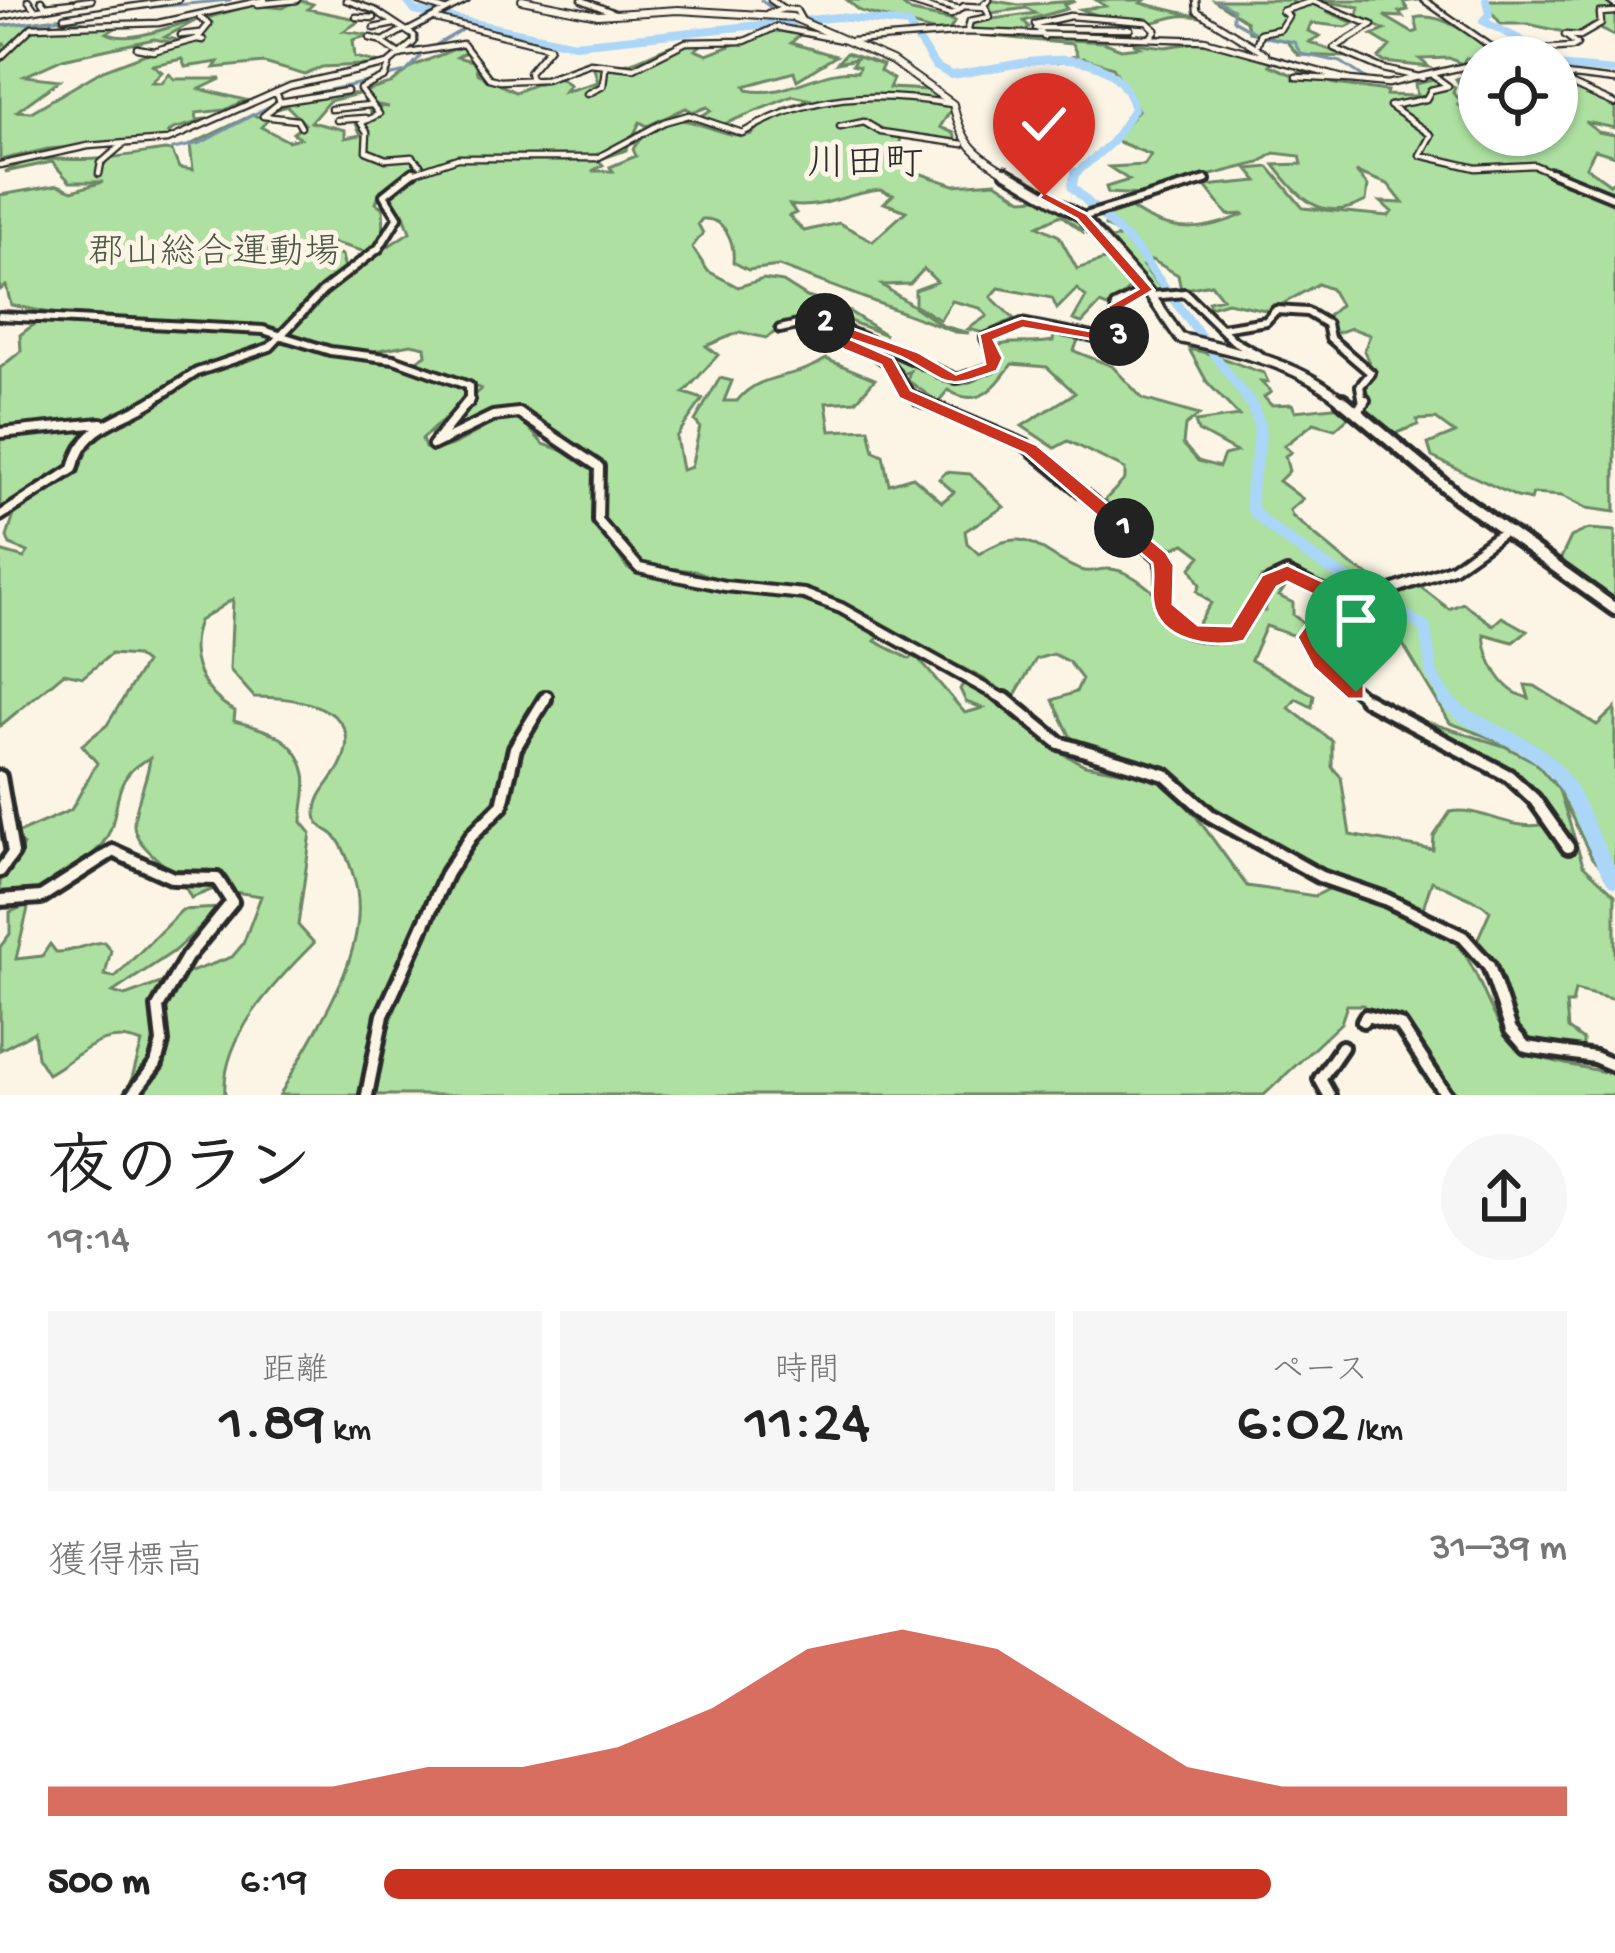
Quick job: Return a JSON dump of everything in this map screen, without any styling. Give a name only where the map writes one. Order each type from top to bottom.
[{"type":"main road","points":[[522,0],[619,15],[775,11],[797,15],[908,70],[953,104],[963,144],[1005,177],[1084,216],[1149,293],[1172,331],[1195,345],[1268,359],[1317,380],[1505,531],[1615,609]]},
{"type":"street","points":[[28,0],[35,10]]},
{"type":"street","points":[[41,0],[45,6],[80,1]]},
{"type":"street","points":[[57,10],[54,17],[178,0]]},
{"type":"street","points":[[0,58],[26,29],[202,19],[265,0]]},
{"type":"street","points":[[254,4],[269,7],[297,0]]},
{"type":"street","points":[[0,165],[75,148],[185,135],[276,92],[388,64],[415,39],[409,27],[346,0]]},
{"type":"street","points":[[383,40],[467,0]]},
{"type":"street","points":[[582,0],[619,15]]},
{"type":"street","points":[[771,0],[775,11]]},
{"type":"street","points":[[903,0],[951,15],[960,9]]},
{"type":"street","points":[[921,0],[960,9],[986,8]]},
{"type":"street","points":[[967,32],[970,21],[990,17],[988,0]]},
{"type":"street","points":[[1196,0],[1195,10],[1223,30],[1257,43],[1266,54]]},
{"type":"street","points":[[1257,43],[1260,33],[1280,29],[1288,16],[1282,11],[1309,0],[1372,25],[1334,48],[1383,69],[1425,78]]},
{"type":"street","points":[[1424,0],[1476,36]]},
{"type":"street","points":[[0,17],[57,10],[80,1]]},
{"type":"street","points":[[419,5],[437,17],[550,47],[529,72],[531,80]]},
{"type":"street","points":[[1567,36],[1592,32],[1601,24],[1600,13],[1613,6]]},
{"type":"street","points":[[356,16],[372,15]]},
{"type":"street","points":[[64,17],[94,28]]},
{"type":"street","points":[[1046,38],[1035,23],[1057,18],[1141,20],[1156,30]]},
{"type":"street","points":[[1057,18],[1065,27]]},
{"type":"street","points":[[193,24],[202,19]]},
{"type":"street","points":[[137,48],[153,50],[201,37],[209,24],[202,19]]},
{"type":"street","points":[[374,28],[392,22]]},
{"type":"street","points":[[463,44],[491,79],[531,80],[581,64],[634,68],[686,42],[749,40],[776,27],[821,41],[967,32],[1046,38],[1156,30]]},
{"type":"street","points":[[1036,28],[1065,27],[1150,40],[1192,39],[1266,54],[1350,80]]},
{"type":"street","points":[[1150,40],[1156,30]]},
{"type":"street","points":[[1192,39],[1223,30]]},
{"type":"street","points":[[181,35],[201,37]]},
{"type":"street","points":[[429,56],[441,45],[463,44],[475,37]]},
{"type":"street","points":[[370,38],[383,40],[401,55],[429,56],[451,49]]},
{"type":"street","points":[[388,64],[385,77],[360,89],[379,114],[362,123],[366,151],[386,159],[412,157],[420,165]]},
{"type":"street","points":[[587,94],[602,86],[605,68]]},
{"type":"street","points":[[1296,77],[1388,84],[1458,69]]},
{"type":"street","points":[[1433,76],[1448,86],[1431,90],[1426,99],[1390,106],[1431,135],[1420,155],[1476,168],[1544,167],[1615,198]]},
{"type":"street","points":[[1578,77],[1615,81]]},
{"type":"street","points":[[1578,86],[1615,104]]},
{"type":"street","points":[[301,127],[300,121],[286,123],[263,116],[280,102],[347,91]]},
{"type":"street","points":[[276,92],[280,102]]},
{"type":"street","points":[[0,516],[73,470],[78,446],[114,420],[197,372],[254,356],[284,334],[323,291],[389,236],[398,217],[384,195],[420,165],[467,157],[591,159],[622,148],[646,128],[686,115],[742,133],[766,116],[839,101],[913,95],[953,104]]},
{"type":"street","points":[[331,109],[372,107]]},
{"type":"street","points":[[355,119],[372,107]]},
{"type":"street","points":[[337,120],[372,118]]},
{"type":"street","points":[[840,127],[864,122],[881,132],[963,144]]},
{"type":"street","points":[[99,174],[106,157],[123,145]]},
{"type":"street","points":[[1084,216],[1206,180]]},
{"type":"street","points":[[780,329],[815,321],[912,356],[937,375],[957,380],[992,367],[995,358],[985,338],[1022,323],[1114,341],[1119,337],[1112,315],[1115,306],[1149,293],[1180,292],[1268,359]]},
{"type":"street","points":[[1222,328],[1266,321],[1276,310],[1317,316],[1327,324],[1330,338],[1371,373],[1360,386],[1365,400],[1358,411]]},
{"type":"street","points":[[0,316],[284,334],[330,351],[394,359],[469,386],[469,403],[436,435],[434,446],[493,416],[520,413],[540,433],[580,451],[599,467],[598,521],[639,568],[725,586],[804,594],[940,656],[990,687],[1059,743],[1141,772],[1165,775],[1210,815],[1321,877],[1452,930],[1478,949],[1489,966],[1511,1030],[1526,1047],[1541,1053],[1594,1057],[1615,1066]]},
{"type":"street","points":[[815,321],[850,346],[887,362],[904,394],[1031,450],[1159,557],[1164,565],[1163,604],[1168,616],[1194,634],[1237,634],[1270,581],[1287,573],[1362,603]]},
{"type":"street","points":[[0,433],[71,430],[114,420]]},
{"type":"street","points":[[1505,531],[1453,568],[1391,588],[1362,603],[1345,622],[1315,628],[1307,637],[1321,661],[1375,710],[1510,776],[1568,847]]},
{"type":"street","points":[[368,1095],[383,1015],[447,873],[472,835],[502,805],[515,748],[547,696]]},
{"type":"street","points":[[0,777],[13,853],[0,871]]},
{"type":"street","points":[[0,900],[41,897],[113,851],[173,878],[217,880],[232,902],[187,957],[158,1007],[161,1042],[155,1064],[132,1095]]},
{"type":"street","points":[[1363,1021],[1366,1016],[1400,1025],[1446,1095]]},
{"type":"street","points":[[1329,1095],[1320,1079],[1342,1047]]},
{"type":"green space","points":[[298,0],[313,4],[308,9],[361,20],[344,31],[369,35],[353,40],[355,57],[384,64],[322,67],[305,75],[264,63],[185,67],[182,59],[153,65],[162,72],[152,82],[162,83],[169,74],[175,79],[221,79],[200,89],[245,100],[225,110],[196,113],[197,120],[214,118],[168,133],[176,137],[48,149],[0,160],[0,46],[6,44],[0,44],[0,26],[51,19],[53,29],[66,27],[59,18],[117,27],[107,33],[127,37],[197,20],[165,37],[185,42],[209,26],[204,21],[210,17],[252,5],[283,8]],"holes":[[[154,39],[175,43],[103,70],[31,112],[17,111],[60,80],[25,76],[63,59]]]},
{"type":"green space","points":[[847,0],[896,0],[912,12],[955,21],[948,32],[939,33],[860,11]]},
{"type":"green space","points":[[989,0],[1019,5],[1075,1],[1064,5],[1067,9],[1024,21],[1029,27],[1024,32],[969,30],[970,22],[1036,13],[1027,8],[991,13]]},
{"type":"green space","points":[[1096,0],[1145,0],[1141,3],[1200,17],[1141,24],[1081,9],[1105,6]]},
{"type":"green space","points":[[1214,0],[1290,0],[1303,8],[1312,0],[1419,0],[1403,2],[1408,10],[1399,12],[1403,17],[1384,16],[1413,33],[1418,31],[1415,18],[1424,17],[1446,22],[1470,36],[1458,36],[1458,62],[1420,59],[1429,67],[1379,58],[1390,46],[1372,35],[1385,30],[1358,17],[1359,7],[1327,2],[1328,12],[1354,23],[1346,27],[1311,23],[1308,31],[1320,36],[1309,42],[1349,57],[1298,55],[1286,41],[1249,32],[1246,21]]},
{"type":"green space","points":[[1488,0],[1615,0],[1615,36],[1592,25],[1577,35],[1528,24],[1501,24],[1486,5]]},
{"type":"green space","name":"郡山総合運動場","points":[[781,18],[773,31],[802,33],[791,43],[836,56],[797,80],[794,72],[745,86],[747,90],[776,90],[830,74],[857,72],[859,67],[852,65],[856,59],[837,63],[846,53],[883,65],[880,71],[893,79],[889,88],[931,90],[952,108],[940,127],[954,133],[957,144],[901,137],[899,148],[913,153],[904,165],[907,169],[954,185],[996,182],[1022,199],[1040,198],[1056,205],[1079,222],[1082,231],[1061,215],[1038,226],[1059,236],[1077,269],[1107,259],[1133,285],[1110,308],[1100,304],[1082,323],[1073,320],[1086,297],[1077,289],[1057,309],[1052,298],[999,288],[991,297],[1014,319],[984,333],[968,329],[987,316],[980,308],[952,301],[940,320],[915,305],[915,290],[937,282],[924,269],[910,284],[882,285],[943,326],[969,333],[955,332],[779,266],[748,270],[733,262],[730,239],[722,226],[702,219],[698,224],[703,233],[692,247],[708,271],[738,287],[763,279],[783,282],[807,297],[842,307],[886,335],[844,319],[835,327],[807,320],[766,338],[740,332],[706,346],[718,355],[684,393],[703,399],[676,437],[682,470],[691,467],[700,427],[695,421],[720,378],[732,381],[724,401],[737,401],[757,385],[826,359],[875,379],[856,401],[826,403],[830,431],[869,429],[874,451],[883,455],[889,484],[913,477],[942,502],[954,492],[939,479],[946,472],[970,474],[1004,507],[965,531],[967,543],[979,554],[1010,540],[1022,540],[1080,570],[1120,571],[1156,594],[1159,610],[1173,630],[1208,639],[1235,638],[1255,611],[1265,611],[1274,583],[1291,578],[1279,596],[1293,603],[1293,615],[1310,628],[1300,638],[1266,626],[1251,660],[1314,695],[1312,707],[1296,699],[1289,708],[1332,741],[1332,767],[1341,777],[1350,835],[1433,850],[1434,836],[1450,812],[1540,825],[1530,802],[1507,773],[1421,737],[1431,723],[1504,746],[1535,762],[1559,790],[1583,865],[1615,895],[1615,1000],[1575,990],[1572,1004],[1566,1004],[1568,1029],[1583,1040],[1583,1057],[1536,1047],[1522,1038],[1475,945],[1490,911],[1483,905],[1432,881],[1421,914],[1319,876],[1210,814],[1165,777],[1073,742],[1053,700],[1076,692],[1082,679],[1069,662],[1053,654],[1036,659],[1015,695],[1003,698],[984,679],[820,595],[744,591],[697,571],[631,565],[603,521],[598,496],[604,472],[593,455],[540,437],[516,409],[450,442],[429,446],[432,430],[481,389],[415,362],[426,355],[425,347],[411,344],[364,353],[466,390],[468,397],[422,439],[425,448],[448,446],[518,416],[543,444],[577,455],[596,471],[596,512],[628,569],[662,577],[700,575],[707,586],[731,590],[791,596],[833,608],[882,634],[875,641],[910,659],[915,655],[965,713],[983,708],[966,702],[960,689],[963,684],[981,682],[1065,755],[1085,765],[1159,778],[1196,816],[1247,886],[1315,896],[1331,888],[1403,912],[1443,932],[1469,961],[1494,1014],[1517,1044],[1534,1055],[1615,1075],[1615,1095],[1459,1095],[1450,1088],[1436,1093],[1431,1076],[1392,1018],[1373,1017],[1363,1005],[1347,1005],[1341,1023],[1264,1095],[280,1095],[334,997],[354,944],[358,917],[354,879],[341,845],[319,824],[316,814],[318,800],[340,766],[345,729],[336,717],[306,703],[254,697],[230,670],[233,599],[199,621],[196,661],[213,695],[235,711],[234,721],[278,736],[301,761],[306,779],[302,822],[311,833],[298,925],[314,943],[268,992],[241,1031],[226,1073],[225,1095],[127,1095],[142,1043],[128,1039],[92,1045],[48,1074],[37,1057],[34,1032],[0,1050],[0,947],[10,934],[10,912],[29,904],[16,959],[42,956],[50,944],[62,952],[104,942],[111,950],[105,975],[115,977],[182,910],[221,908],[173,952],[113,992],[125,996],[232,957],[243,944],[261,896],[227,891],[220,874],[208,870],[202,884],[214,889],[191,898],[141,842],[134,824],[150,758],[127,775],[109,832],[95,853],[40,889],[0,893],[0,875],[14,865],[23,845],[13,835],[71,810],[97,763],[82,745],[107,725],[145,663],[136,656],[111,654],[83,677],[64,673],[0,726],[0,551],[24,558],[28,552],[10,545],[7,537],[14,515],[0,504],[0,368],[21,351],[20,335],[37,322],[66,324],[71,317],[11,305],[6,286],[0,290],[0,195],[58,185],[72,191],[103,182],[70,182],[52,162],[5,172],[38,160],[97,159],[165,150],[172,151],[179,168],[193,170],[190,145],[252,115],[269,119],[261,127],[288,141],[300,138],[293,133],[305,124],[287,106],[262,113],[319,92],[358,94],[329,101],[311,122],[345,130],[345,138],[361,135],[356,124],[373,115],[365,105],[389,107],[367,103],[363,92],[391,84],[413,66],[462,46],[466,52],[457,57],[475,62],[477,73],[515,92],[557,76],[570,85],[564,92],[598,82],[593,65],[627,63],[688,42],[706,41],[695,50],[707,55],[748,39]],"holes":[[[793,96],[812,100],[782,109],[801,110],[765,119],[752,134],[737,135],[692,122],[662,122],[633,149],[636,156],[610,167],[613,171],[592,171],[603,165],[598,160],[626,150],[640,122],[647,126],[686,108],[694,112],[707,107],[711,110],[698,118],[731,132],[724,124]],[[868,192],[893,195],[884,203],[906,211],[873,241],[839,223],[804,231],[789,216],[796,213],[790,205],[813,205]],[[380,193],[382,204],[403,212],[410,232],[346,274],[342,255],[321,247],[331,242],[366,252],[373,247],[384,228],[383,208],[376,203]]]},
{"type":"green space","points":[[971,34],[1103,42],[1121,49],[1140,47],[1133,43],[1166,47],[1198,42],[1273,60],[1269,65],[1295,76],[1300,71],[1335,84],[1387,91],[1386,95],[1417,96],[1415,84],[1438,79],[1455,87],[1458,97],[1458,156],[1578,156],[1578,90],[1615,107],[1615,128],[1585,122],[1598,132],[1615,135],[1615,156],[1595,150],[1586,167],[1610,184],[1615,180],[1615,512],[1587,508],[1562,496],[1517,497],[1432,457],[1428,444],[1455,433],[1436,419],[1417,420],[1418,425],[1396,433],[1363,410],[1367,399],[1362,388],[1375,375],[1364,351],[1370,335],[1351,328],[1334,334],[1321,322],[1340,305],[1331,289],[1318,284],[1270,311],[1227,302],[1210,307],[1208,301],[1222,298],[1211,284],[1181,290],[1178,275],[1152,260],[1143,266],[1166,294],[1154,293],[1091,219],[1111,239],[1124,236],[1105,226],[1107,216],[1131,208],[1173,227],[1215,224],[1245,214],[1228,215],[1205,186],[1258,181],[1248,169],[1269,167],[1303,208],[1388,216],[1392,212],[1381,202],[1403,203],[1388,184],[1356,172],[1368,186],[1366,201],[1336,210],[1312,204],[1274,165],[1302,164],[1300,156],[1274,153],[1259,163],[1167,186],[1158,196],[1108,193],[1106,187],[1129,180],[1109,167],[1144,165],[1151,155],[1114,140],[1138,110],[1113,67],[1083,58],[1056,63],[1077,55],[1072,44]]},
{"type":"green space","points":[[835,332],[898,353],[950,384],[975,380],[991,371],[987,350],[995,346],[1053,341],[1055,332],[1078,340],[1074,351],[1112,366],[1143,399],[1199,415],[1185,426],[1183,444],[1198,461],[1219,467],[1224,455],[1236,452],[1198,431],[1195,422],[1239,416],[1207,382],[1189,349],[1264,373],[1268,382],[1261,382],[1271,392],[1264,397],[1271,405],[1292,404],[1295,411],[1342,406],[1352,414],[1335,429],[1314,423],[1284,446],[1291,452],[1285,456],[1289,471],[1279,481],[1303,499],[1290,510],[1292,516],[1351,565],[1393,589],[1413,581],[1449,609],[1463,603],[1493,625],[1502,617],[1527,631],[1513,642],[1484,634],[1497,674],[1519,695],[1529,698],[1525,685],[1535,686],[1597,725],[1615,708],[1615,881],[1592,858],[1549,770],[1520,749],[1450,723],[1398,636],[1385,634],[1377,618],[1288,572],[1261,578],[1239,627],[1230,634],[1200,634],[1186,627],[1195,629],[1211,603],[1197,591],[1200,585],[1191,568],[1201,556],[1185,544],[1174,548],[1165,544],[1150,553],[1114,526],[1123,520],[1105,500],[1125,479],[1125,469],[1068,441],[1055,448],[1022,426],[1075,393],[1047,367],[1012,364],[985,393],[969,398],[948,390],[938,402],[907,380],[910,371],[899,376],[881,358]]},
{"type":"green space","points":[[1589,529],[1615,531],[1615,604],[1560,560],[1571,537]]},
{"type":"waterway","points":[[133,9],[230,0]]},
{"type":"waterway","points":[[406,0],[415,11],[575,44],[838,17],[908,24],[935,66],[951,75],[1030,62],[1083,62],[1105,69],[1123,85],[1134,109],[1112,142],[1074,175]]},
{"type":"waterway","points":[[761,0],[774,10]]},
{"type":"waterway","points":[[1216,0],[1233,9],[1233,20],[1259,35]]},
{"type":"waterway","points":[[1486,0],[1489,14],[1483,21],[1513,36]]},
{"type":"waterway","points":[[0,26],[63,18]]},
{"type":"waterway","points":[[434,46],[467,27]]},
{"type":"waterway","points":[[1265,37],[1294,42],[1301,54],[1341,62],[1367,79]]},
{"type":"waterway","points":[[388,76],[406,72],[420,57]]},
{"type":"waterway","points":[[1578,68],[1615,71]]},
{"type":"waterway","points":[[295,97],[372,81]]},
{"type":"waterway","points":[[173,149],[201,143],[275,103]]},
{"type":"waterway","points":[[1074,175],[1072,187],[1134,246],[1249,402]]},
{"type":"waterway","points":[[1249,402],[1260,440],[1252,507],[1301,550],[1425,628],[1432,675],[1448,701]]},
{"type":"waterway","points":[[1448,701],[1549,764],[1569,790],[1615,880]]},
{"type":"district","name":"川田町","points":[[865,160]]},
{"type":"route","points":[[1044,196],[1082,217],[1147,290],[1115,306],[1112,315],[1119,337],[1114,341],[1022,323],[988,335],[985,346],[995,358],[992,367],[957,380],[937,375],[912,356],[866,344],[838,326],[815,321],[850,346],[887,362],[904,394],[1031,450],[1159,557],[1164,565],[1163,604],[1168,616],[1194,634],[1225,638],[1237,634],[1270,581],[1287,573],[1358,607],[1345,622],[1315,628],[1307,637],[1321,661],[1356,692]]}]
